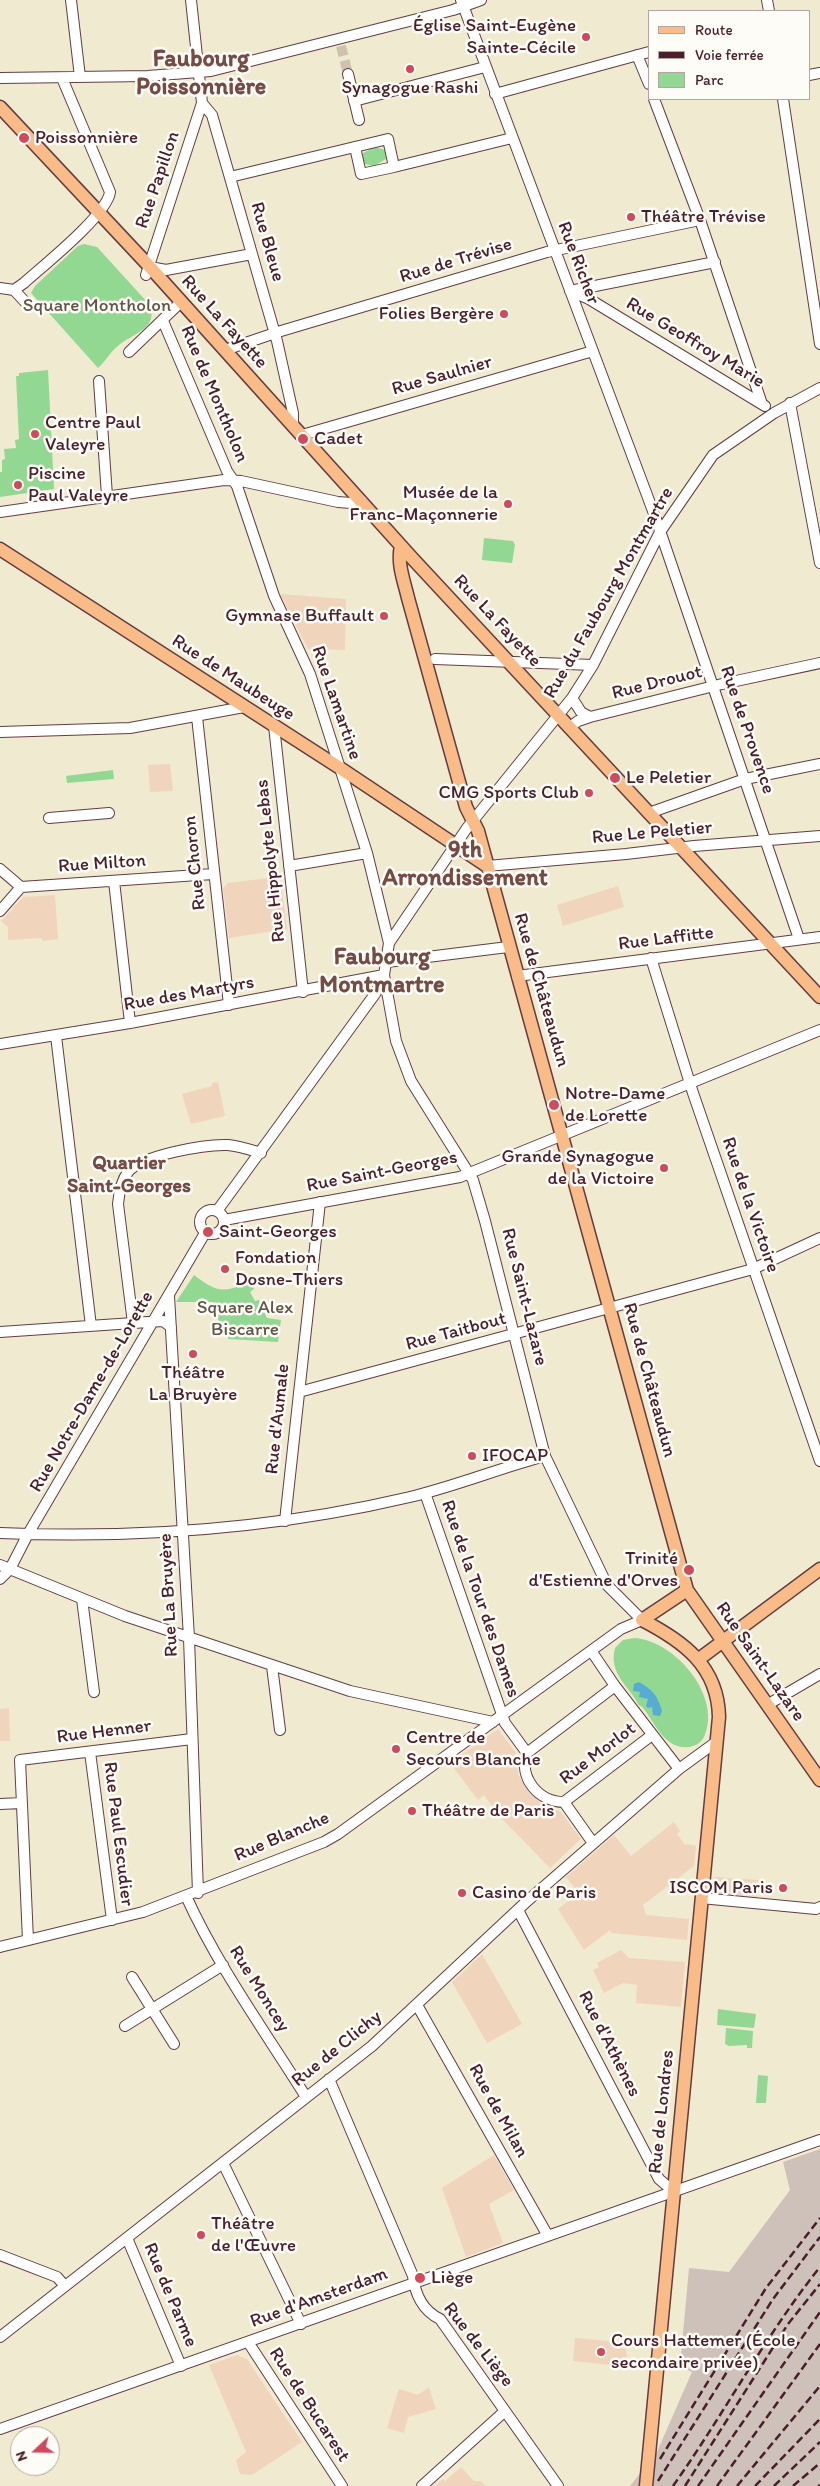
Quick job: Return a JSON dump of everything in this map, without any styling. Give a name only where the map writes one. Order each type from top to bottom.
[{"type":"main road","name":"Rue La Fayette","points":[[0,107],[98,212],[148,271],[181,302],[225,350],[401,546],[820,997]]},
{"type":"main road","name":"Rue de Châteaudun","points":[[401,546],[399,556],[400,568],[466,807],[473,821],[482,863],[517,976],[562,1134],[687,1590]]},
{"type":"main road","name":"Rue de Maubeuge","points":[[0,549],[340,768],[482,863]]},
{"type":"main road","points":[[687,1590],[642,1620],[672,1636],[699,1659],[820,1569]]},
{"type":"main road","name":"Rue Saint-Lazare","points":[[687,1590],[725,1641],[820,1780]]},
{"type":"main road","name":"Rue de Londres","points":[[646,2486],[719,1717],[718,1701],[699,1659]]},
{"type":"street","points":[[71,0],[80,77]]},
{"type":"street","name":"Rue Bleue","points":[[191,0],[202,103],[212,115],[252,254],[274,333],[293,413],[292,425]]},
{"type":"street","points":[[0,78],[156,76],[199,72],[462,3],[481,0]]},
{"type":"street","name":"Rue Richer","points":[[462,3],[660,532]]},
{"type":"street","points":[[495,94],[648,52]]},
{"type":"street","points":[[638,55],[648,81]]},
{"type":"street","points":[[354,101],[485,67]]},
{"type":"street","points":[[348,74],[359,120]]},
{"type":"street","points":[[14,290],[83,229],[109,200],[110,192],[62,78]]},
{"type":"street","points":[[654,100],[715,262],[762,404]]},
{"type":"street","points":[[784,100],[820,344]]},
{"type":"street","name":"Rue Papillon","points":[[148,271],[151,254],[202,103]]},
{"type":"street","points":[[230,177],[388,138],[394,167]]},
{"type":"street","points":[[355,147],[361,174],[512,138]]},
{"type":"street","name":"Rue de Trévise","points":[[225,350],[274,333],[555,251],[700,220]]},
{"type":"street","points":[[148,271],[166,270],[252,254]]},
{"type":"street","points":[[570,292],[715,262]]},
{"type":"street","points":[[0,288],[14,290],[27,304]]},
{"type":"street","name":"Rue Geoffroy Marie","points":[[570,292],[589,299],[774,413]]},
{"type":"street","points":[[133,349],[181,302]]},
{"type":"street","name":"Rue de Montholon","points":[[163,321],[227,471],[233,480]]},
{"type":"street","name":"Rue Saulnier","points":[[302,435],[592,351]]},
{"type":"street","points":[[99,381],[107,496]]},
{"type":"street","name":"Rue du Faubourg Montmartre","points":[[384,975],[389,943],[451,842],[473,821],[572,698],[593,665],[660,532],[713,455],[774,413],[820,388]]},
{"type":"street","points":[[790,403],[820,563]]},
{"type":"street","points":[[0,512],[233,480],[338,502],[351,503],[362,501]]},
{"type":"street","name":"Rue Lamartine","points":[[233,480],[274,596],[310,674],[367,853],[389,943]]},
{"type":"street","name":"Rue de Provence","points":[[660,532],[800,939]]},
{"type":"street","points":[[435,659],[593,665]]},
{"type":"street","name":"Rue Drouot","points":[[570,727],[578,721],[590,717],[820,663]]},
{"type":"street","name":"Rue Drouot","points":[[572,698],[577,708],[590,717]]},
{"type":"street","points":[[0,732],[130,728],[244,707]]},
{"type":"street","name":"Rue Choron","points":[[197,717],[229,1005]]},
{"type":"street","name":"Rue Hippolyte Lebas","points":[[274,726],[303,992]]},
{"type":"street","points":[[650,813],[745,779],[820,764]]},
{"type":"street","points":[[49,818],[109,813]]},
{"type":"street","name":"Rue Le Peletier","points":[[482,863],[682,849],[694,846],[766,842],[820,836]]},
{"type":"street","points":[[289,866],[367,853]]},
{"type":"street","points":[[0,869],[22,887],[0,911]]},
{"type":"street","name":"Rue Milton","points":[[22,887],[213,874]]},
{"type":"street","points":[[114,882],[130,1023]]},
{"type":"street","name":"Rue Laffitte","points":[[517,976],[820,937]]},
{"type":"street","points":[[387,962],[508,946]]},
{"type":"street","name":"Rue de la Victoire","points":[[651,958],[690,1082],[820,1461]]},
{"type":"street","points":[[217,1211],[262,1152],[374,994],[384,975]]},
{"type":"street","name":"Rue des Martyrs","points":[[0,1044],[56,1036],[303,992],[384,975]]},
{"type":"street","name":"Rue Saint-Lazare","points":[[384,975],[396,1041],[411,1081],[469,1173],[485,1221],[545,1456],[607,1585],[642,1620]]},
{"type":"street","name":"Rue Saint-Georges","points":[[224,1220],[460,1177],[820,1030]]},
{"type":"street","points":[[56,1036],[91,1326]]},
{"type":"street","points":[[133,1323],[118,1204],[119,1188],[129,1171],[143,1162],[200,1146],[228,1145],[262,1152]]},
{"type":"street","name":"Rue d'Aumale","points":[[285,1521],[320,1202]]},
{"type":"street","points":[[210,1210],[217,1211],[224,1220],[223,1226],[217,1233],[205,1233],[201,1227],[200,1218],[210,1210]]},
{"type":"street","name":"Rue Notre-Dame-de-Lorette","points":[[0,1579],[10,1569],[28,1534],[205,1233]]},
{"type":"street","name":"Rue Taitbout","points":[[299,1392],[753,1269],[820,1238]]},
{"type":"street","name":"Rue La Bruyère","points":[[169,1296],[189,1638],[198,1892]]},
{"type":"street","points":[[0,1332],[163,1321],[171,1327]]},
{"type":"street","points":[[0,1533],[132,1535],[183,1532],[285,1521],[425,1493],[545,1456]]},
{"type":"street","name":"Rue de la Tour des Dames","points":[[425,1493],[502,1716],[527,1753]]},
{"type":"street","points":[[0,1565],[82,1599],[189,1638],[350,1691],[493,1722]]},
{"type":"street","points":[[82,1599],[94,1692]]},
{"type":"street","name":"Rue Blanche","points":[[0,1947],[143,1912],[198,1892],[338,1834],[592,1652],[621,1629],[642,1620]]},
{"type":"street","points":[[592,1652],[615,1686],[678,1769]]},
{"type":"street","points":[[272,1666],[280,1730]]},
{"type":"street","points":[[767,1705],[820,1674]]},
{"type":"street","points":[[593,1843],[564,1802],[548,1800],[531,1785],[524,1765],[527,1753],[615,1686]]},
{"type":"street","name":"Rue Morlot","points":[[564,1802],[652,1735]]},
{"type":"street","name":"Rue Henner","points":[[22,1803],[20,1760],[192,1739]]},
{"type":"street","name":"Rue de Clichy","points":[[0,2337],[372,2046],[593,1843],[678,1769],[716,1742]]},
{"type":"street","name":"Rue Paul Escudier","points":[[90,1752],[112,1920]]},
{"type":"street","points":[[0,1804],[22,1803],[28,1940]]},
{"type":"street","name":"Rue Moncey","points":[[186,1896],[194,1915],[223,1965],[306,2097]]},
{"type":"street","points":[[701,1898],[816,1909],[820,1907]]},
{"type":"street","name":"Rue d'Athènes","points":[[518,1910],[659,2178],[673,2191]]},
{"type":"street","points":[[125,2026],[223,1965]]},
{"type":"street","points":[[132,1977],[174,2044]]},
{"type":"street","name":"Rue de Milan","points":[[417,2004],[548,2236]]},
{"type":"street","name":"Rue de Liège","points":[[329,2080],[410,2267],[417,2297],[433,2316],[440,2320],[558,2486]]},
{"type":"street","name":"Rue d'Amsterdam","points":[[0,2429],[820,2140]]},
{"type":"street","points":[[223,2163],[301,2324]]},
{"type":"street","name":"Rue de Parme","points":[[127,2238],[181,2366]]},
{"type":"street","points":[[0,2255],[57,2277],[65,2286]]},
{"type":"street","name":"Rue de Bucarest","points":[[248,2342],[342,2486]]},
{"type":"street","points":[[422,2486],[505,2411]]},
{"type":"shaded area","points":[[280,594],[346,599],[345,650],[308,649]]},
{"type":"shaded area","points":[[170,764],[173,791],[150,792],[148,765]]},
{"type":"shaded area","points":[[276,877],[281,882],[287,929],[229,938],[223,888],[228,883]]},
{"type":"shaded area","points":[[618,886],[624,907],[563,926],[557,905]]},
{"type":"shaded area","points":[[55,895],[58,939],[43,941],[41,938],[8,940],[8,927],[1,921],[23,897]]},
{"type":"shaded area","points":[[218,1082],[225,1116],[191,1124],[182,1094],[212,1086],[212,1083]]},
{"type":"shaded area","points":[[9,1708],[10,1741],[0,1741],[0,1709]]},
{"type":"shaded area","points":[[498,1729],[516,1753],[518,1774],[529,1793],[541,1803],[561,1812],[581,1839],[550,1868],[502,1819],[505,1816],[503,1814],[500,1816],[484,1795],[478,1800],[450,1763]]},
{"type":"shaded area","points":[[674,1822],[680,1831],[677,1834],[685,1845],[696,1846],[694,1866],[643,1905],[646,1915],[689,1919],[687,1940],[611,1933],[610,1930],[584,1950],[558,1909],[579,1893],[566,1877],[614,1835],[631,1856]]},
{"type":"shaded area","points":[[714,1877],[759,1880],[757,1897],[712,1893]]},
{"type":"shaded area","points":[[621,1950],[629,1958],[685,1962],[681,2007],[636,2003],[637,1985],[623,1983],[604,1993],[593,1970],[599,1967],[597,1963]]},
{"type":"shaded area","points":[[482,1954],[522,2024],[487,2043],[452,1982]]},
{"type":"shaded area","points":[[820,2149],[820,2486],[630,2486],[656,2454],[692,2372],[680,2366],[689,2268],[729,2272],[790,2190],[783,2162]]},
{"type":"shaded area","points":[[494,2155],[514,2190],[489,2204],[503,2243],[466,2257],[442,2188]]},
{"type":"shaded area","name":"Cours Hattemer (École secondaire privée)","points":[[575,2338],[621,2342],[621,2348],[626,2349],[627,2357],[625,2360],[620,2359],[619,2366],[573,2361]]},
{"type":"shaded area","points":[[237,2355],[247,2359],[302,2442],[252,2475],[240,2474],[236,2460],[246,2452],[209,2365]]},
{"type":"shaded area","points":[[429,2387],[436,2409],[408,2417],[404,2433],[387,2428],[399,2389],[418,2395]]},
{"type":"shaded area","points":[[461,2467],[474,2481],[481,2481],[485,2486],[435,2486],[443,2479],[445,2481]]},
{"type":"green space","points":[[375,147],[385,150],[386,159],[374,166],[365,164],[362,157],[363,153]]},
{"type":"green space","name":"Square Montholon","points":[[84,244],[97,247],[148,303],[151,311],[151,318],[144,329],[116,348],[98,368],[31,293],[35,286],[78,246]]},
{"type":"green space","name":"Centre Paul Valeyre","points":[[48,370],[54,489],[0,497],[0,472],[2,472],[2,460],[5,459],[4,449],[16,448],[15,440],[19,439],[16,376],[19,376],[19,373]]},
{"type":"green space","points":[[484,538],[513,541],[515,545],[512,563],[482,560]]},
{"type":"green space","points":[[113,770],[114,779],[67,783],[66,776]]},
{"type":"green space","name":"Square Alex Biscarre","points":[[194,1275],[210,1286],[221,1289],[234,1288],[251,1278],[254,1289],[250,1292],[255,1301],[259,1300],[267,1318],[281,1320],[278,1342],[228,1339],[228,1330],[219,1328],[217,1306],[213,1306],[213,1302],[176,1302]]},
{"type":"green space","points":[[634,1638],[650,1641],[665,1649],[691,1673],[701,1689],[707,1705],[708,1721],[704,1737],[698,1744],[680,1747],[666,1739],[643,1707],[638,1705],[617,1673],[614,1657],[615,1648],[623,1640]]},
{"type":"green space","points":[[718,2009],[756,2014],[754,2028],[717,2025]]},
{"type":"green space","points":[[726,2028],[753,2031],[752,2048],[747,2048],[747,2045],[729,2046],[725,2044]]},
{"type":"green space","points":[[758,2075],[768,2076],[766,2103],[756,2103]]},
{"type":"water","points":[[639,1682],[648,1687],[659,1701],[662,1711],[660,1716],[653,1715],[652,1707],[648,1708],[646,1706],[648,1699],[639,1697],[640,1692],[633,1691],[634,1684]]},
{"type":"tunnel","points":[[341,46],[348,74]]},
{"type":"railway","points":[[660,2459],[766,2288],[820,2218]]},
{"type":"railway","points":[[658,2481],[773,2299],[820,2237]]},
{"type":"railway","points":[[673,2486],[781,2320],[820,2267]]},
{"type":"railway","points":[[685,2486],[788,2324],[820,2284]]},
{"type":"railway","points":[[698,2486],[820,2312]]},
{"type":"railway","points":[[717,2486],[820,2344]]},
{"type":"railway","points":[[737,2486],[820,2386]]},
{"type":"railway","points":[[755,2486],[820,2419]]},
{"type":"railway","points":[[774,2486],[820,2442]]},
{"type":"railway","points":[[793,2486],[820,2463]]},
{"type":"place","name":"Église Saint-Eugène Sainte-Cécile","points":[[586,37]]},
{"type":"place","name":"Synagogue Rashi","points":[[410,69]]},
{"type":"place","name":"Poissonnière","points":[[24,138]]},
{"type":"place","name":"Théâtre Trévise","points":[[631,217]]},
{"type":"place","name":"Folies Bergère","points":[[504,314]]},
{"type":"place","name":"Centre Paul Valeyre","points":[[35,434]]},
{"type":"place","name":"Cadet","points":[[303,439]]},
{"type":"place","name":"Piscine Paul Valeyre","points":[[18,485]]},
{"type":"place","name":"Musée de la Franc-Maçonnerie","points":[[508,504]]},
{"type":"place","name":"Gymnase Buffault","points":[[384,616]]},
{"type":"place","name":"Le Peletier","points":[[615,778]]},
{"type":"place","name":"CMG Sports Club","points":[[589,793]]},
{"type":"place","name":"Notre-Dame de Lorette","points":[[554,1105]]},
{"type":"place","name":"Grande Synagogue de la Victoire","points":[[664,1168]]},
{"type":"place","name":"Saint-Georges","points":[[208,1232]]},
{"type":"place","name":"Fondation Dosne-Thiers","points":[[225,1269]]},
{"type":"place","name":"Théâtre La Bruyère","points":[[193,1354]]},
{"type":"place","name":"IFOCAP","points":[[472,1456]]},
{"type":"place","name":"Trinité d'Estienne d'Orves","points":[[689,1570]]},
{"type":"place","name":"Centre de Secours Blanche","points":[[396,1749]]},
{"type":"place","name":"Théâtre de Paris","points":[[412,1811]]},
{"type":"place","name":"ISCOM Paris","points":[[783,1888]]},
{"type":"place","name":"Casino de Paris","points":[[462,1893]]},
{"type":"place","name":"Théâtre de l'Œuvre","points":[[201,2235]]},
{"type":"place","name":"Liège","points":[[420,2278]]},
{"type":"place","name":"Cours Hattemer (École secondaire privée)","points":[[601,2352]]},
{"type":"district","name":"Faubourg Poissonnière","points":[[201,74]]},
{"type":"district","name":"9th Arrondissement","points":[[465,865]]},
{"type":"district","name":"Faubourg Montmartre","points":[[382,972]]},
{"type":"district","name":"Quartier Saint-Georges","points":[[129,1176]]}]
